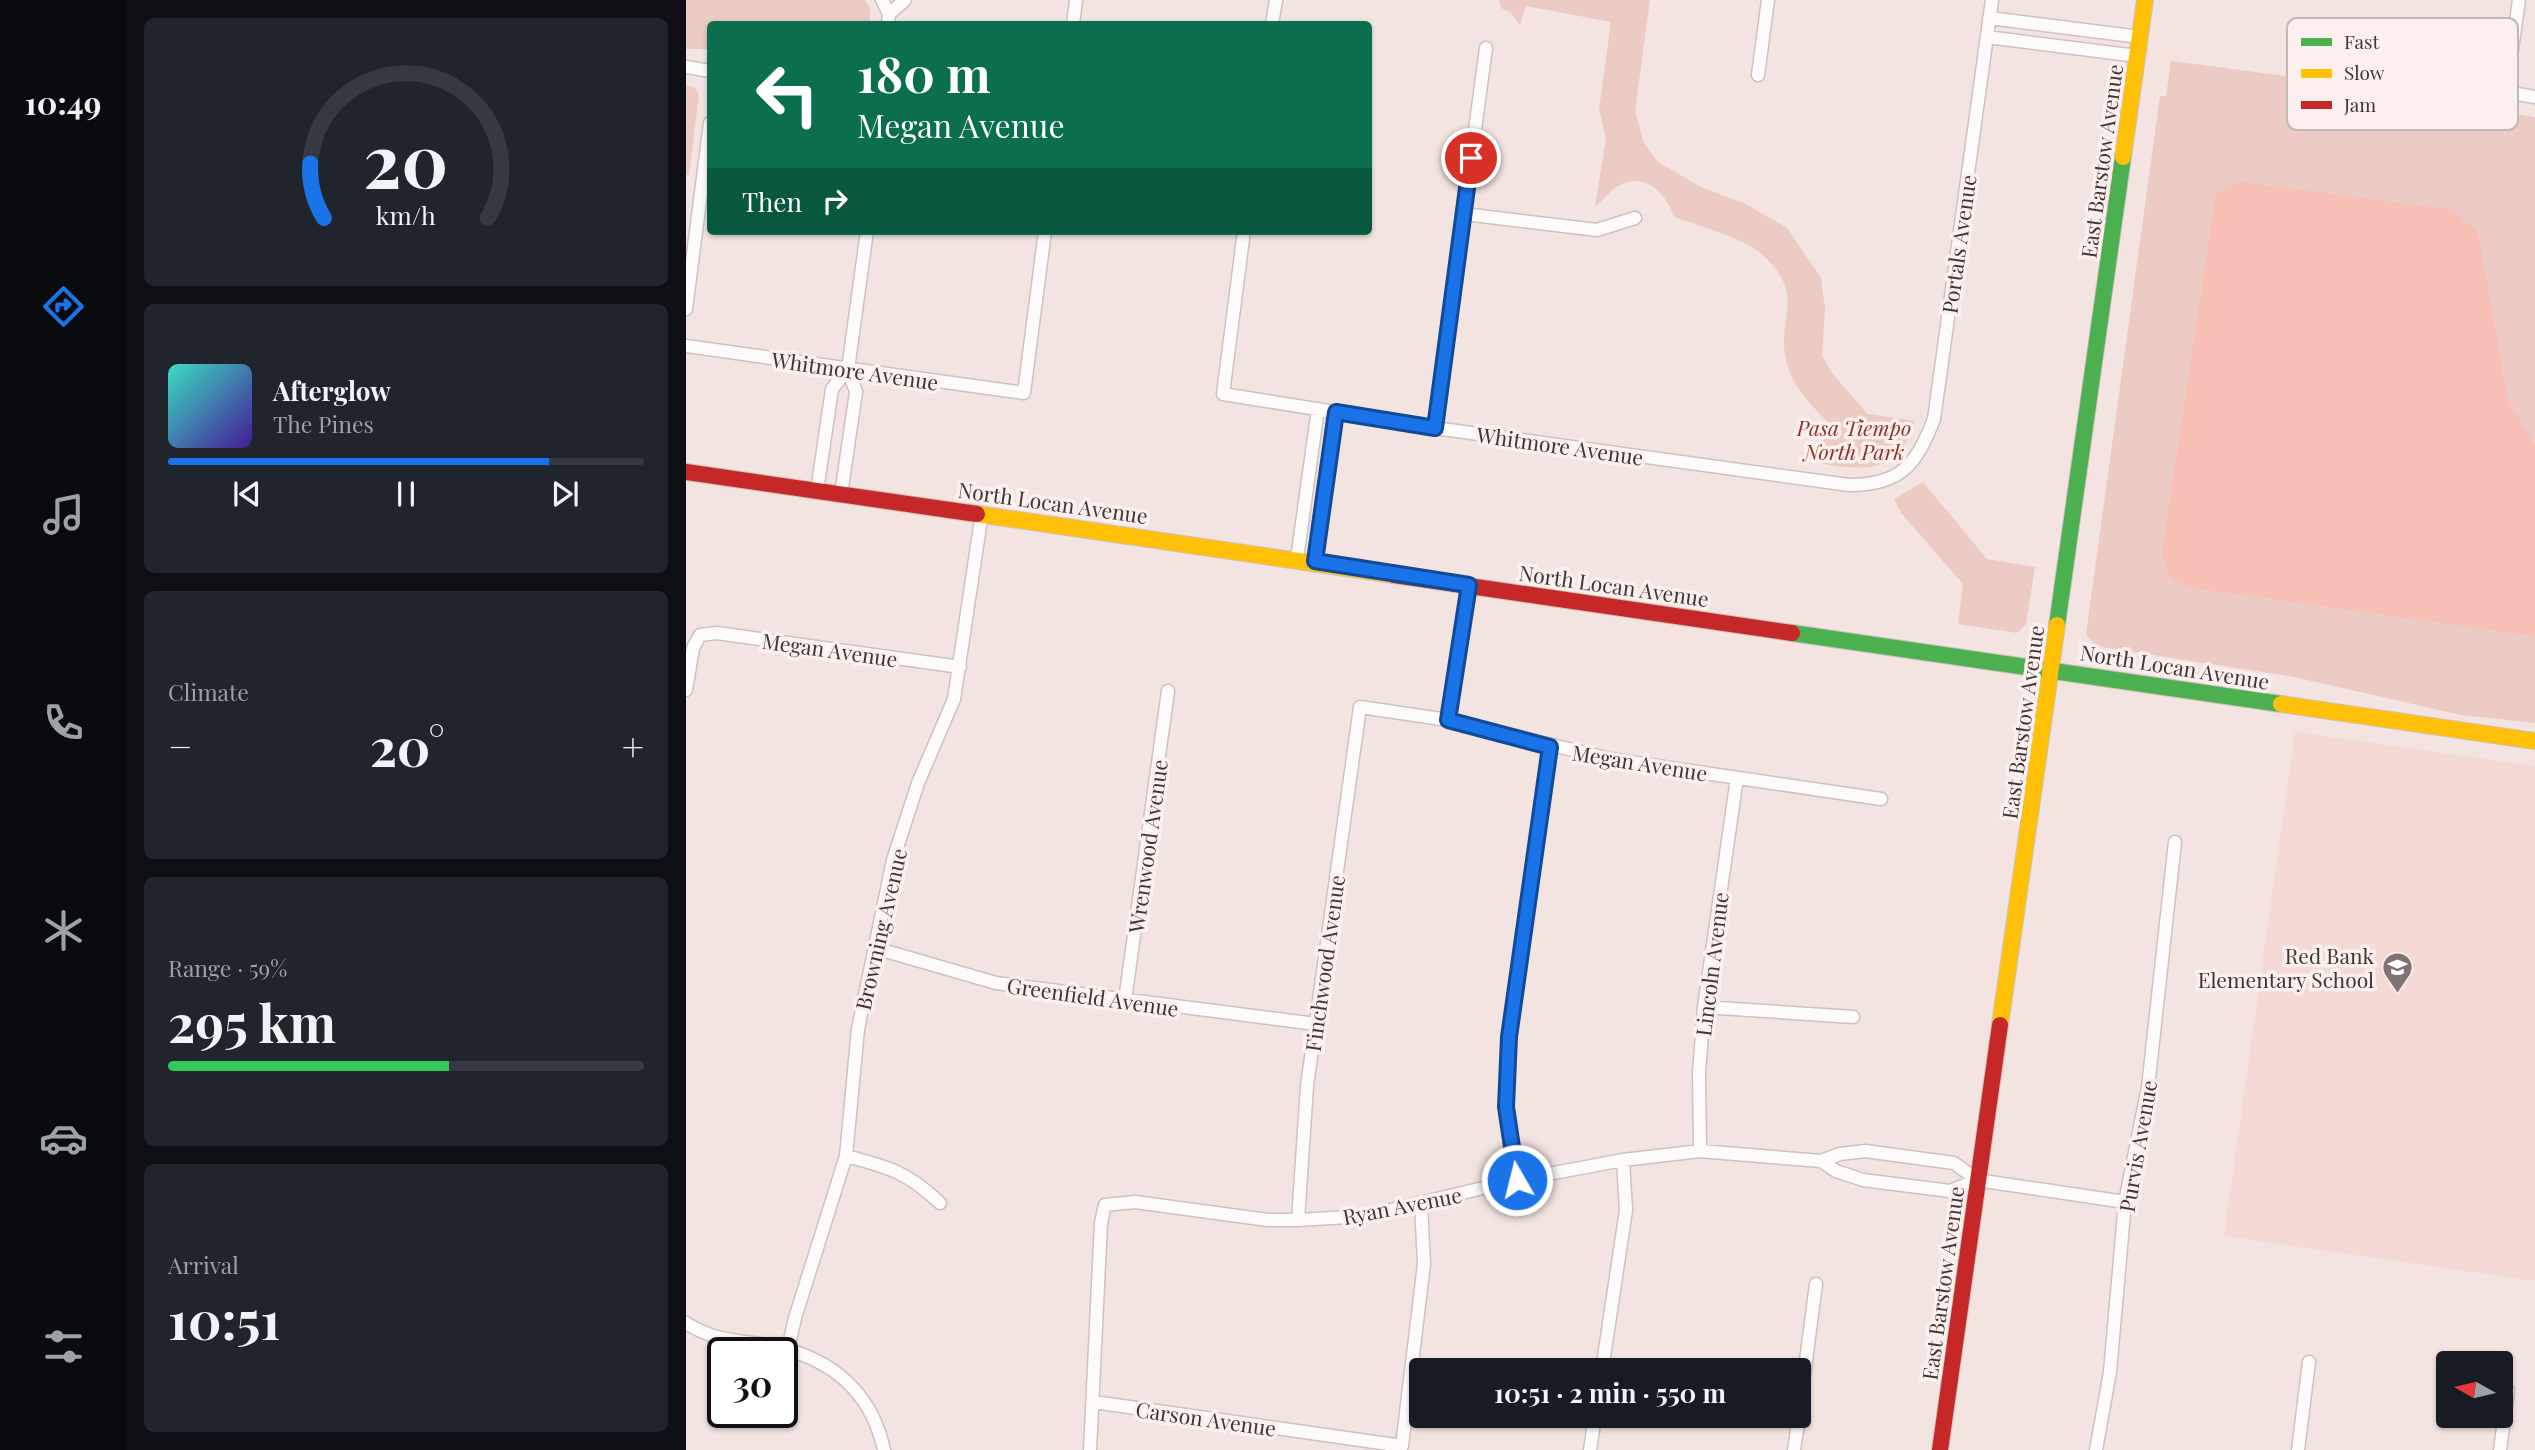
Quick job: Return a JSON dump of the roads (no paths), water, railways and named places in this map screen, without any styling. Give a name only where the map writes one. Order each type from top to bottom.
[{"type":"street","points":[[882,0],[889,19],[905,0]]},
{"type":"street","points":[[1076,0],[1076,21]]},
{"type":"street","points":[[1272,21],[1276,0]]},
{"type":"street","points":[[1758,75],[1768,0]]},
{"type":"street","name":"Portals Avenue","points":[[1897,477],[1921,453],[1934,419],[1992,0]]},
{"type":"street","name":"East Barstow Avenue","points":[[1940,1450],[2145,0]]},
{"type":"street","points":[[2515,18],[2518,0]]},
{"type":"street","points":[[1989,18],[2140,37]]},
{"type":"street","points":[[1987,37],[2137,56]]},
{"type":"street","points":[[1435,428],[1486,48]]},
{"type":"street","points":[[686,67],[707,70]]},
{"type":"street","points":[[686,309],[707,146]]},
{"type":"street","points":[[1464,214],[1597,230],[1635,218]]},
{"type":"street","points":[[841,494],[856,392],[848,369],[866,235]]},
{"type":"street","name":"Whitmore Avenue","points":[[686,346],[1024,393],[1044,235]]},
{"type":"street","name":"Whitmore Avenue","points":[[1243,235],[1223,394],[1435,428],[1849,485],[1876,485],[1897,477]]},
{"type":"street","points":[[817,491],[832,389],[848,369]]},
{"type":"street","points":[[1297,559],[1318,409]]},
{"type":"street","points":[[1315,561],[1336,412]]},
{"type":"street","name":"North Locan Avenue","points":[[686,472],[1315,561],[2535,741]]},
{"type":"street","name":"Browning Avenue","points":[[791,1337],[846,1156],[858,1029],[893,860],[918,783],[948,719],[960,667],[982,513]]},
{"type":"street","points":[[1448,720],[1469,585]]},
{"type":"street","name":"Megan Avenue","points":[[686,690],[693,648],[700,635],[717,633],[960,667]]},
{"type":"street","name":"Wrenwood Avenue","points":[[1125,1000],[1168,691]]},
{"type":"street","name":"Megan Avenue","points":[[1360,707],[1448,720],[1550,747],[1610,759],[1881,799]]},
{"type":"street","name":"Finchwood Avenue","points":[[1298,1220],[1302,1132],[1360,707]]},
{"type":"street","points":[[1517,1180],[1506,1107],[1509,1037],[1550,747]]},
{"type":"street","name":"Lincoln Avenue","points":[[1700,1151],[1699,1073],[1704,1007],[1737,778]]},
{"type":"street","name":"Purvis Avenue","points":[[2096,1450],[2110,1372],[2125,1202],[2148,1087],[2175,842]]},
{"type":"street","name":"Greenfield Avenue","points":[[875,948],[983,980],[1316,1024]]},
{"type":"street","points":[[1704,1007],[1853,1017]]},
{"type":"street","name":"Ryan Avenue","points":[[1094,1402],[1101,1223],[1105,1205],[1135,1202],[1268,1220],[1365,1216],[1517,1180],[1623,1160],[1700,1151],[1821,1161],[1840,1154],[1865,1151],[1954,1163],[1978,1181]]},
{"type":"street","points":[[846,1156],[882,1165],[913,1178],[940,1203]]},
{"type":"street","points":[[1604,1358],[1626,1210],[1623,1160]]},
{"type":"street","name":"Ryan Avenue","points":[[1821,1161],[1836,1171],[1875,1182],[1950,1191],[1978,1181]]},
{"type":"street","points":[[1978,1181],[2125,1202]]},
{"type":"street","name":"Carson Avenue","points":[[1094,1402],[1402,1446],[1424,1264],[1421,1204]]},
{"type":"street","points":[[1806,1358],[1816,1284]]},
{"type":"street","points":[[686,1322],[716,1337]]},
{"type":"street","points":[[798,1353],[822,1364],[847,1380],[864,1399],[878,1425],[884,1450]]},
{"type":"street","points":[[2298,1450],[2309,1362]]},
{"type":"street","points":[[1090,1450],[1094,1402]]},
{"type":"street","points":[[1590,1450],[1593,1428]]},
{"type":"street","points":[[1794,1450],[1797,1428]]},
{"type":"street","points":[[2500,1450],[2503,1428]]},
{"type":"place","name":"Red Bank Elementary School","points":[[2397,994]]},
{"type":"park label","name":"Pasa Tiempo North Park","points":[[1854,439]]}]
